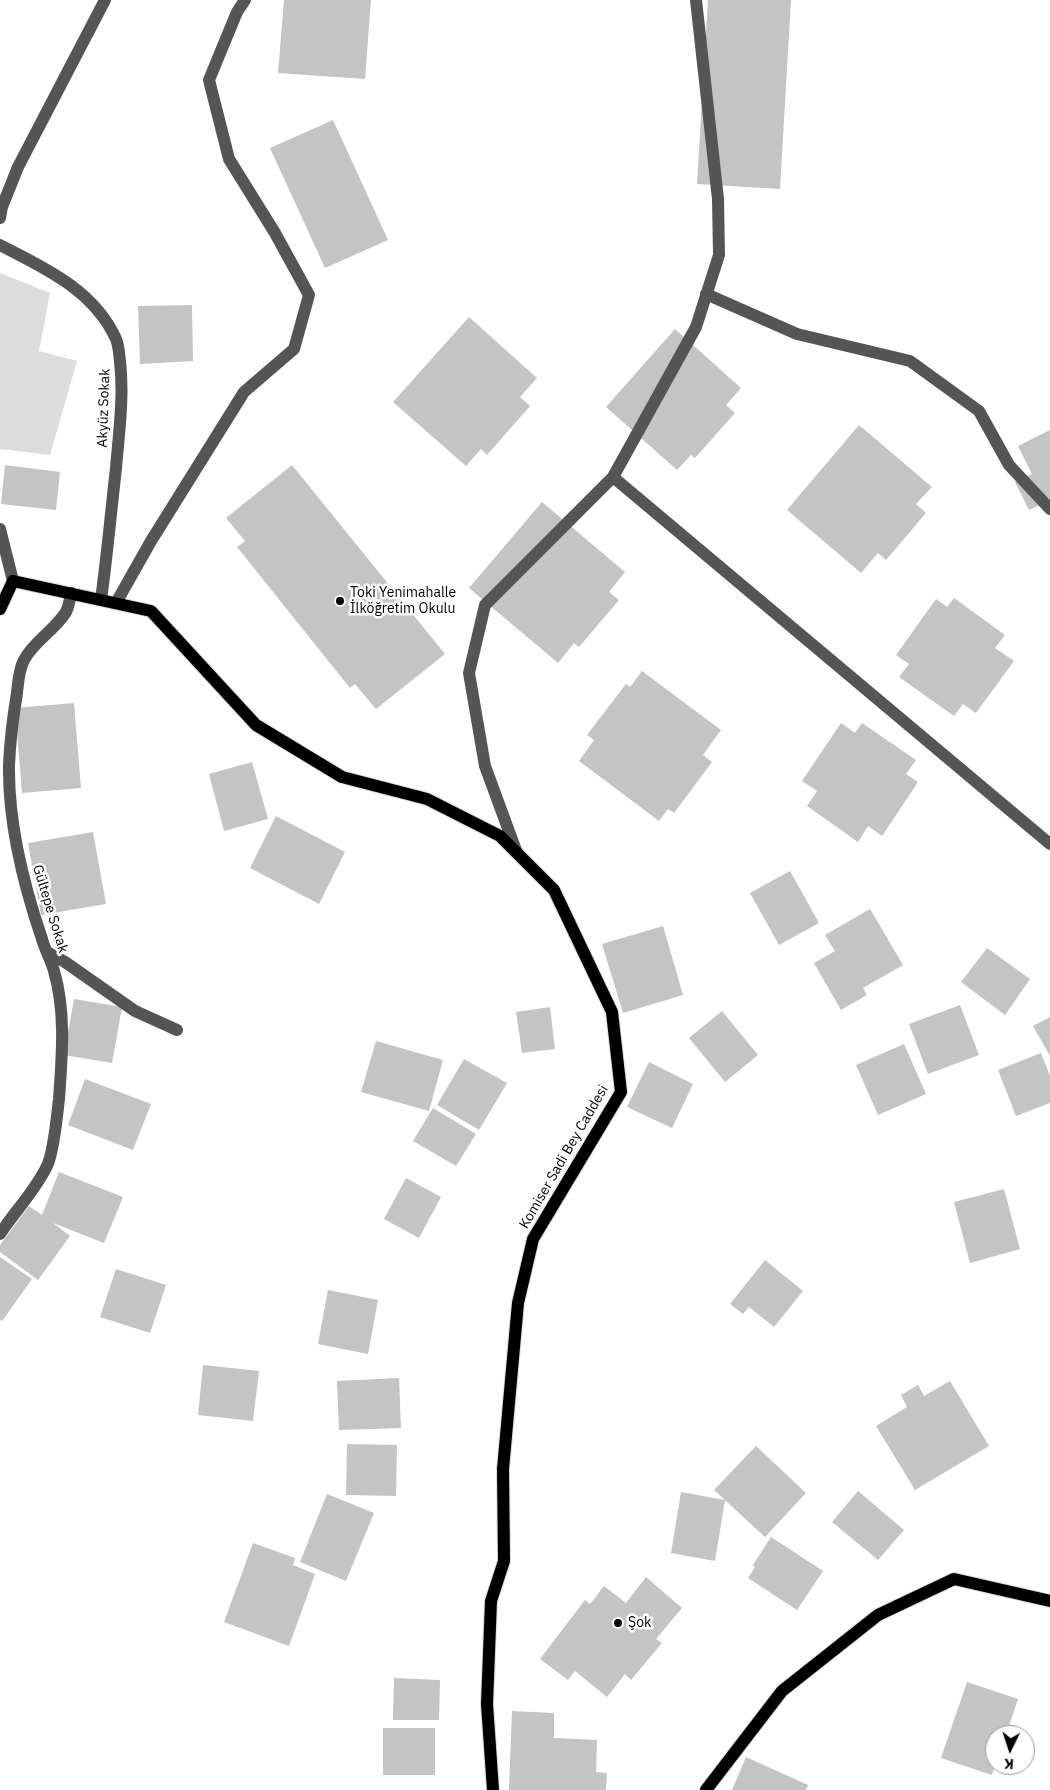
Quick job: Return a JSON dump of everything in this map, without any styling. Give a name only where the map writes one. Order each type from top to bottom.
[{"type":"main road","name":"Komiser Sadi Bey Caddesi","points":[[13,581],[151,611],[256,724],[342,776],[428,799],[500,836],[554,890],[612,1012],[621,1092],[533,1239],[518,1303],[503,1469],[504,1561],[491,1600],[487,1704],[493,1790]]},
{"type":"main road","points":[[0,609],[13,581]]},
{"type":"main road","points":[[706,1790],[782,1691],[878,1615],[954,1579],[1050,1601]]},
{"type":"street","points":[[0,218],[2,207],[18,167],[105,0]]},
{"type":"street","points":[[116,603],[151,541],[244,392],[294,349],[309,295],[229,159],[209,80],[237,12],[245,0]]},
{"type":"street","points":[[517,853],[485,766],[469,673],[485,604],[613,477],[696,327],[718,255],[718,199],[696,0]]},
{"type":"street","name":"Akyüz Sokak","points":[[0,246],[53,272],[76,288],[103,318],[117,340],[122,378],[121,410],[108,548],[101,600]]},
{"type":"street","points":[[706,294],[797,334],[910,361],[978,410],[1009,465],[1050,509]]},
{"type":"street","points":[[613,477],[1050,844]]},
{"type":"street","points":[[0,529],[13,581]]},
{"type":"street","name":"Gültepe Sokak","points":[[0,1234],[32,1191],[48,1164],[57,1118],[62,1042],[61,1006],[54,970],[26,888],[14,835],[9,763],[23,661],[67,610],[71,594]]},
{"type":"street","points":[[47,952],[65,962],[135,1011],[177,1030]]},
{"type":"shaded area","points":[[0,273],[50,293],[39,351],[77,361],[50,455],[0,449]]},
{"type":"building","points":[[284,0],[371,0],[365,79],[278,73]]},
{"type":"building","points":[[708,0],[791,0],[780,189],[697,184]]},
{"type":"building","points":[[333,120],[388,240],[325,268],[270,148]]},
{"type":"building","points":[[192,305],[193,361],[140,364],[138,306]]},
{"type":"building","points":[[469,317],[537,378],[520,397],[530,406],[487,455],[481,449],[466,466],[393,402]]},
{"type":"building","points":[[675,329],[741,388],[726,405],[735,413],[695,458],[691,455],[677,470],[606,407]]},
{"type":"building","points":[[859,425],[932,487],[916,504],[926,513],[886,560],[878,553],[861,573],[787,510]]},
{"type":"building","points":[[1050,430],[1050,500],[1029,510],[1015,482],[1032,474],[1018,446]]},
{"type":"building","points":[[5,465],[60,472],[56,510],[1,504]]},
{"type":"building","name":"Toki Yenimahalle İlköğretim Okulu","points":[[292,465],[445,654],[376,709],[355,684],[350,688],[237,547],[245,541],[226,518]]},
{"type":"building","points":[[542,502],[625,572],[609,592],[619,600],[579,647],[574,643],[558,663],[469,588]]},
{"type":"building","points":[[954,598],[1005,635],[995,648],[1014,661],[976,713],[963,704],[954,716],[899,677],[909,664],[896,655],[936,599],[947,607]]},
{"type":"building","points":[[642,671],[721,730],[703,755],[712,762],[674,813],[668,809],[659,821],[579,761],[594,740],[587,735],[626,684],[630,687]]},
{"type":"building","points":[[74,703],[81,788],[22,793],[15,708]]},
{"type":"building","points":[[841,723],[855,733],[862,723],[916,760],[906,774],[918,782],[882,836],[868,826],[858,842],[807,806],[817,791],[802,781]]},
{"type":"building","points":[[252,762],[268,819],[224,831],[209,774]]},
{"type":"building","points":[[276,816],[345,852],[319,904],[250,868]]},
{"type":"building","points":[[93,832],[106,904],[41,915],[28,843]]},
{"type":"building","points":[[790,871],[819,923],[779,945],[750,893]]},
{"type":"building","points":[[870,909],[903,965],[863,988],[867,995],[841,1010],[814,963],[835,951],[825,935]]},
{"type":"building","points":[[663,926],[683,995],[623,1013],[602,944]]},
{"type":"building","points":[[987,948],[1030,979],[1005,1015],[961,982]]},
{"type":"building","points":[[74,999],[122,1007],[112,1063],[64,1055]]},
{"type":"building","points":[[960,1005],[979,1055],[928,1074],[909,1024]]},
{"type":"building","points":[[550,1007],[555,1049],[522,1053],[516,1012]]},
{"type":"building","points":[[722,1011],[758,1055],[725,1082],[689,1038]]},
{"type":"building","points":[[1050,1017],[1050,1056],[1033,1026]]},
{"type":"building","points":[[376,1041],[443,1060],[429,1111],[361,1092]]},
{"type":"building","points":[[904,1044],[926,1094],[878,1115],[856,1065]]},
{"type":"building","points":[[1041,1053],[1050,1076],[1050,1103],[1016,1116],[998,1070]]},
{"type":"building","points":[[464,1059],[507,1083],[479,1130],[437,1105]]},
{"type":"building","points":[[649,1062],[693,1084],[672,1128],[627,1107]]},
{"type":"building","points":[[85,1079],[151,1104],[133,1150],[68,1125]]},
{"type":"building","points":[[433,1108],[476,1134],[456,1166],[413,1141]]},
{"type":"building","points":[[59,1172],[123,1197],[104,1243],[53,1223],[70,1236],[38,1280],[0,1252],[0,1245],[29,1206],[42,1215]]},
{"type":"building","points":[[406,1178],[441,1197],[419,1238],[384,1219]]},
{"type":"building","points":[[1004,1189],[1020,1249],[970,1263],[954,1202]]},
{"type":"building","points":[[0,1257],[32,1279],[2,1321],[0,1320]]},
{"type":"building","points":[[765,1260],[803,1291],[774,1327],[749,1307],[743,1314],[730,1304]]},
{"type":"building","points":[[116,1269],[166,1285],[150,1333],[100,1317]]},
{"type":"building","points":[[328,1290],[378,1300],[368,1354],[318,1344]]},
{"type":"building","points":[[203,1365],[259,1371],[253,1421],[198,1415]]},
{"type":"building","points":[[399,1378],[401,1428],[339,1430],[337,1381]]},
{"type":"building","points":[[950,1381],[989,1446],[915,1490],[876,1426],[907,1407],[901,1395],[918,1385],[924,1396]]},
{"type":"building","points":[[347,1444],[397,1445],[396,1496],[346,1495]]},
{"type":"building","points":[[756,1446],[806,1493],[765,1537],[714,1490]]},
{"type":"building","points":[[858,1491],[904,1530],[878,1560],[832,1522]]},
{"type":"building","points":[[681,1492],[725,1500],[715,1561],[671,1553]]},
{"type":"building","points":[[327,1494],[374,1513],[346,1581],[300,1562]]},
{"type":"building","points":[[771,1537],[823,1571],[797,1610],[748,1578],[755,1567],[753,1565]]},
{"type":"building","points":[[253,1543],[295,1558],[293,1565],[315,1574],[289,1646],[224,1622]]},
{"type":"building","name":"Şok","points":[[646,1577],[682,1608],[656,1639],[662,1643],[631,1680],[625,1674],[607,1697],[575,1671],[568,1680],[540,1659],[585,1600],[590,1604],[604,1586],[626,1603]]},
{"type":"building","points":[[394,1678],[440,1680],[439,1720],[393,1720]]},
{"type":"building","points":[[967,1682],[1018,1699],[1009,1725],[985,1725],[985,1773],[941,1758]]},
{"type":"building","points":[[512,1711],[554,1713],[554,1738],[597,1740],[596,1772],[607,1773],[606,1790],[509,1790]]},
{"type":"building","points":[[383,1728],[435,1728],[435,1775],[383,1775]]},
{"type":"building","points":[[746,1757],[808,1785],[806,1790],[732,1790]]},
{"type":"place","name":"Toki Yenimahalle İlköğretim Okulu","points":[[340,601]]},
{"type":"place","name":"Şok","points":[[618,1623]]}]
